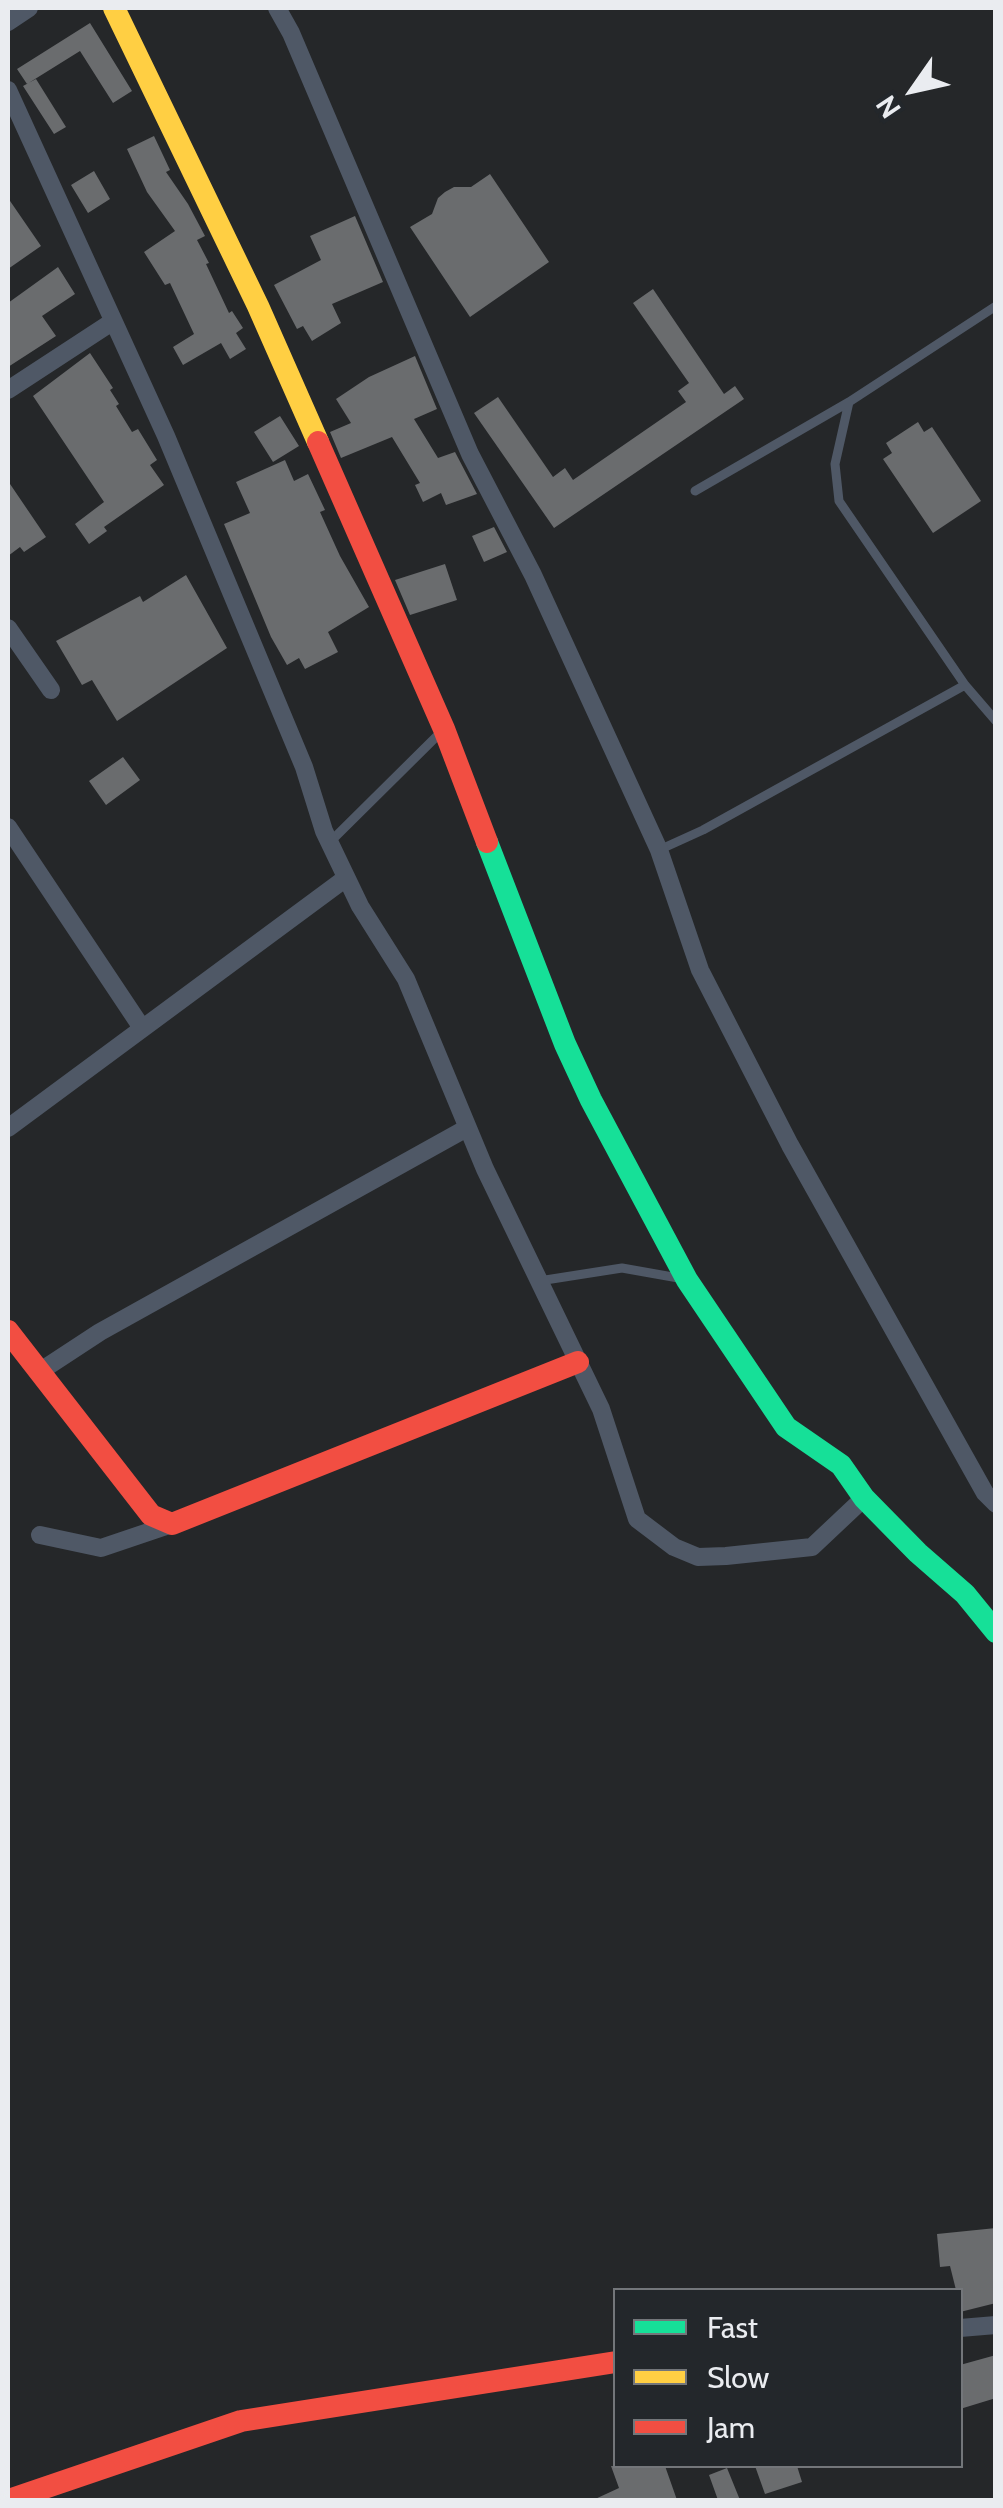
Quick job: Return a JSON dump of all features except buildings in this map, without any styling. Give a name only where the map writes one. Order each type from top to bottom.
[{"type":"street","points":[[8,22],[29,8]]},
{"type":"street","points":[[114,8],[258,306],[444,729],[565,1044],[687,1280],[786,1427],[841,1465],[864,1498],[918,1553],[966,1594],[996,1632]]},
{"type":"street","points":[[278,8],[470,454],[533,576],[659,850],[700,970],[790,1144],[985,1493],[996,1504]]},
{"type":"street","points":[[8,90],[166,436],[346,878],[406,979],[467,1128],[601,1409],[637,1519],[674,1547],[698,1558],[812,1547],[864,1498]]},
{"type":"street","points":[[8,390],[112,322]]},
{"type":"street","points":[[8,628],[51,690]]},
{"type":"street","points":[[8,828],[142,1028]]},
{"type":"street","points":[[8,1128],[346,878]]},
{"type":"street","points":[[39,1372],[100,1332],[467,1128]]},
{"type":"street","points":[[8,1331],[150,1515],[172,1524]]},
{"type":"street","points":[[40,1535],[101,1548],[172,1524],[578,1362]]},
{"type":"street","points":[[963,2328],[996,2325]]},
{"type":"street","points":[[9,2500],[240,2421],[613,2362]]},
{"type":"lane","points":[[695,491],[849,402],[996,306]]},
{"type":"lane","points":[[849,402],[835,464],[839,502],[965,685],[996,721]]},
{"type":"lane","points":[[659,850],[703,830],[965,685]]},
{"type":"lane","points":[[330,842],[444,729]]},
{"type":"lane","points":[[539,1281],[622,1268],[687,1280]]},
{"type":"traffic: fast","points":[[487,842],[565,1044],[687,1280],[786,1427],[841,1465],[864,1498],[965,1594],[996,1632]]},
{"type":"traffic: slow","points":[[114,8],[258,306],[318,442]]},
{"type":"traffic: jam","points":[[318,442],[444,729],[487,842]]},
{"type":"traffic: jam","points":[[8,1331],[151,1515],[172,1524],[578,1362]]},
{"type":"traffic: jam","points":[[9,2500],[241,2421],[613,2362]]}]
